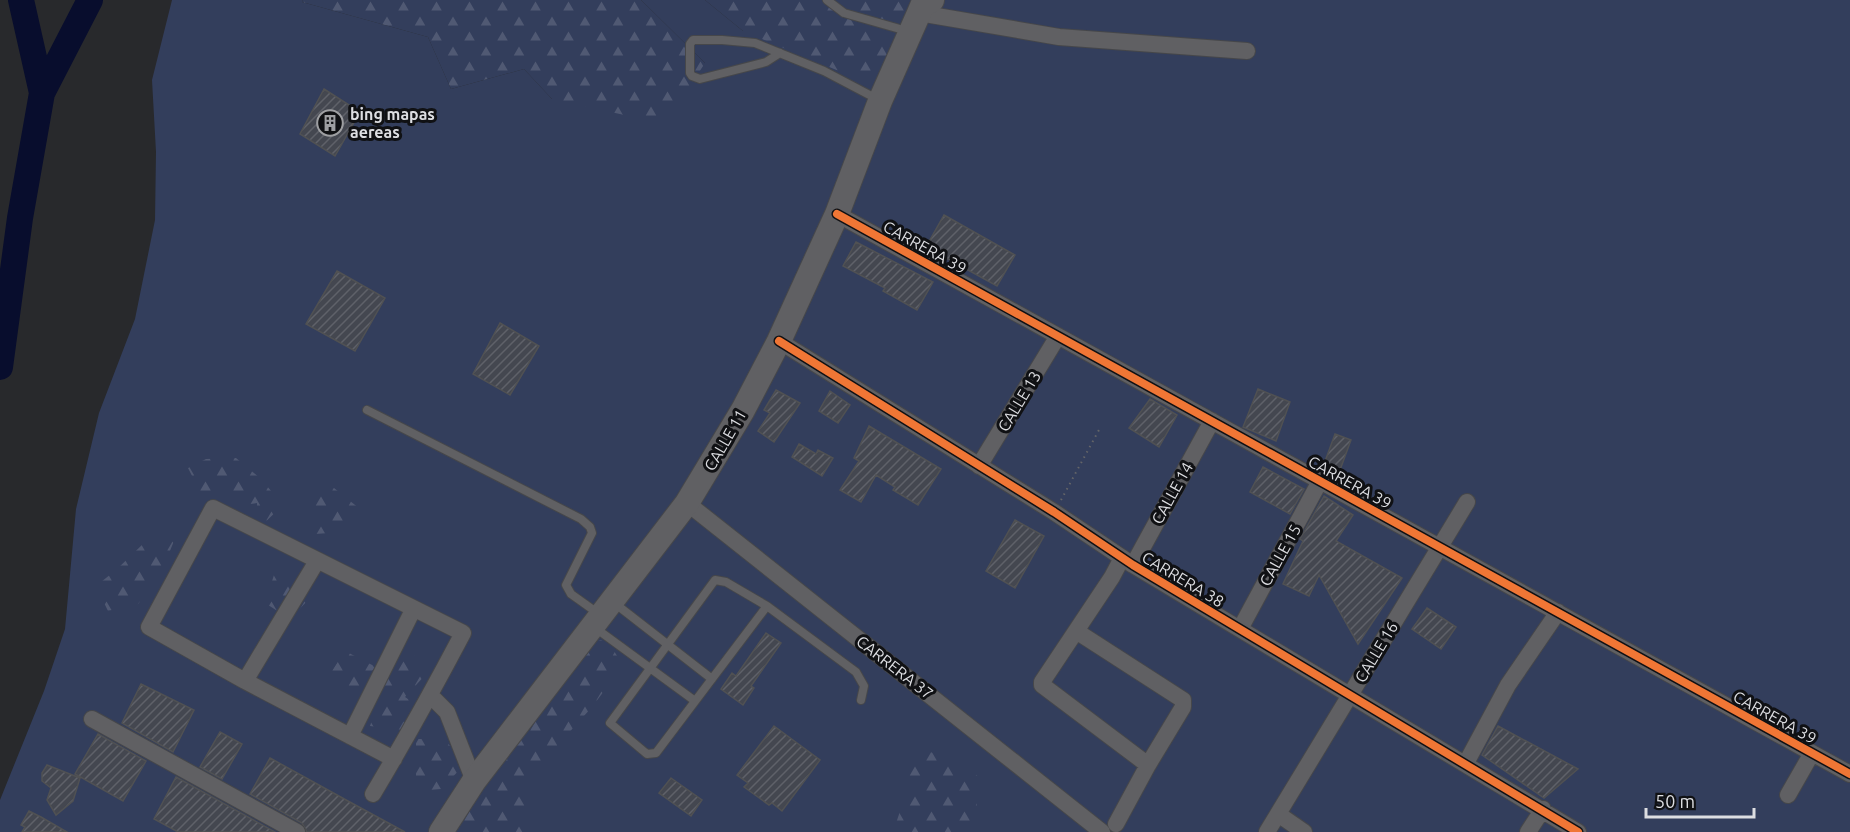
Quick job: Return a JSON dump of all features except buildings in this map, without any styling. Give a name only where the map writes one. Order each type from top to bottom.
[{"type":"main road","name":"CALLE 11","points":[[441,832],[474,781],[687,503],[743,410],[779,341],[837,214],[880,101],[922,10]]},
{"type":"street","points":[[922,10],[1059,37],[1247,51]]},
{"type":"street","name":"CARRERA 39","points":[[837,214],[1850,774]]},
{"type":"street","name":"CALLE 13","points":[[979,466],[1058,336]]},
{"type":"street","name":"CARRERA 38","points":[[779,341],[1054,512],[1127,561],[1578,832]]},
{"type":"street","name":"CALLE 14","points":[[1148,765],[1042,685],[1042,682],[1112,577],[1127,561],[1212,421]]},
{"type":"street","name":"CALLE 15","points":[[1240,629],[1320,481]]},
{"type":"street","name":"CALLE 16","points":[[1267,832],[1467,502]]},
{"type":"street","name":"CARRERA 37","points":[[687,503],[1109,828]]},
{"type":"street","points":[[373,794],[394,759],[430,695],[463,633],[213,508],[148,627],[394,759]]},
{"type":"street","points":[[245,681],[317,561]]},
{"type":"street","points":[[350,736],[413,610]]},
{"type":"street","points":[[1466,764],[1508,685],[1558,612]]},
{"type":"street","points":[[1076,631],[1182,700],[1184,708],[1109,828]]},
{"type":"street","points":[[430,695],[447,712],[474,781]]},
{"type":"street","points":[[92,719],[297,832]]},
{"type":"street","points":[[1788,795],[1812,753]]},
{"type":"street","points":[[1528,832],[1543,809]]},
{"type":"street","points":[[1278,814],[1304,832]]},
{"type":"lane","points":[[827,0],[844,13],[922,10]]},
{"type":"lane","points":[[780,53],[766,62],[700,79],[690,73],[690,44],[693,40],[755,43],[824,70],[880,101]]},
{"type":"lane","points":[[367,410],[581,519],[590,527],[592,533],[566,585],[571,594],[602,615],[668,644],[712,679]]},
{"type":"lane","points":[[767,606],[656,753],[647,754],[610,723],[716,580],[726,582],[767,606],[856,672],[864,686],[861,700]]},
{"type":"lane","points":[[602,615],[651,668],[695,701]]},
{"type":"path","points":[[1054,512],[1100,428]]},
{"type":"green space","points":[[172,0],[303,0],[302,2],[428,37],[451,89],[524,69],[552,99],[705,63],[641,0],[705,0],[743,31],[913,0],[1850,0],[1850,832],[0,832],[0,800],[44,691],[65,629],[76,509],[99,413],[135,319],[155,220],[156,152],[152,80]]},
{"type":"green space","points":[[303,0],[641,0],[705,63],[665,124],[552,99],[524,69],[451,89],[428,37],[302,2]]},
{"type":"green space","points":[[705,0],[913,0],[875,86],[743,31]]},
{"type":"green space","points":[[236,458],[261,479],[283,505],[258,529],[257,503],[228,507],[228,490],[204,499],[188,468],[206,459]]},
{"type":"green space","points":[[334,488],[360,509],[343,532],[315,534],[305,494]]},
{"type":"green space","points":[[174,541],[160,575],[138,604],[108,611],[96,586],[143,544]]},
{"type":"green space","points":[[274,575],[294,576],[309,599],[290,619],[265,603]]},
{"type":"green space","points":[[601,640],[612,648],[621,662],[610,683],[592,707],[547,757],[535,779],[526,788],[529,800],[530,832],[449,832],[586,645]]},
{"type":"green space","points":[[408,647],[428,672],[405,697],[419,706],[404,730],[370,726],[382,690],[375,667],[352,697],[328,677],[345,651],[376,667]]},
{"type":"green space","points":[[416,739],[443,739],[467,762],[441,789],[416,791]]},
{"type":"green space","points":[[925,750],[963,765],[983,782],[977,799],[976,832],[893,832],[910,782],[907,756]]},
{"type":"waterway","points":[[0,367],[20,218],[42,93],[21,0]]},
{"type":"waterway","points":[[42,93],[90,0]]},
{"type":"cycle path","points":[[837,214],[1850,774]]},
{"type":"cycle path","points":[[779,341],[1054,512],[1133,565],[1578,832]]},
{"type":"place","name":"bing mapas aereas","points":[[330,123]]}]
